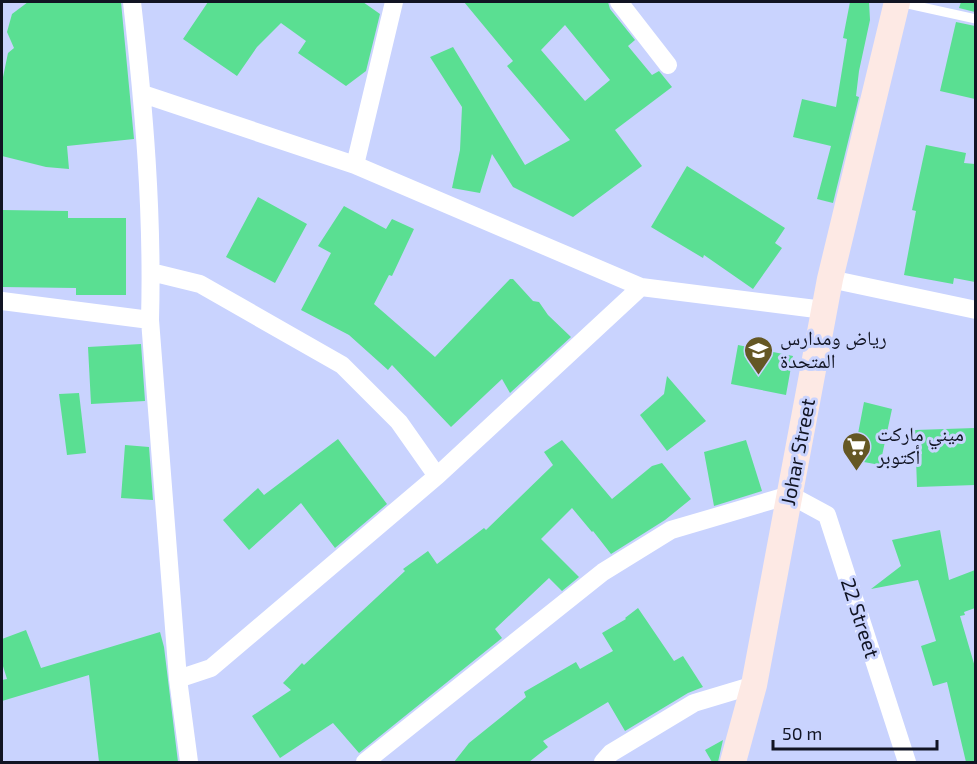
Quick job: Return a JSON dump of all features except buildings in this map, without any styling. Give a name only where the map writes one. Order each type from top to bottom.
[{"type":"street","points":[[132,2],[143,94],[151,272],[150,320],[178,679],[189,762]]},
{"type":"street","points":[[355,165],[394,2]]},
{"type":"street","points":[[619,2],[668,65]]},
{"type":"street","name":"Johar Street","points":[[733,762],[754,685],[830,279],[897,2]]},
{"type":"street","points":[[143,94],[355,165],[641,287],[824,310]]},
{"type":"street","points":[[151,272],[200,284],[342,365],[399,422],[438,476]]},
{"type":"street","points":[[830,279],[975,310]]},
{"type":"street","points":[[178,679],[211,668],[438,476],[641,287]]},
{"type":"street","points":[[2,301],[150,320]]},
{"type":"street","points":[[365,762],[603,572],[671,530],[790,495]]},
{"type":"street","name":"22 Street","points":[[790,495],[827,515],[906,762]]},
{"type":"street","points":[[603,762],[611,753],[694,703],[754,685]]},
{"type":"lane","points":[[897,2],[975,19]]},
{"type":"place","name":"رياض ومدارس المتحدة","points":[[759,376]]},
{"type":"place","name":"ميني ماركت أكتوبر","points":[[856,472]]}]
